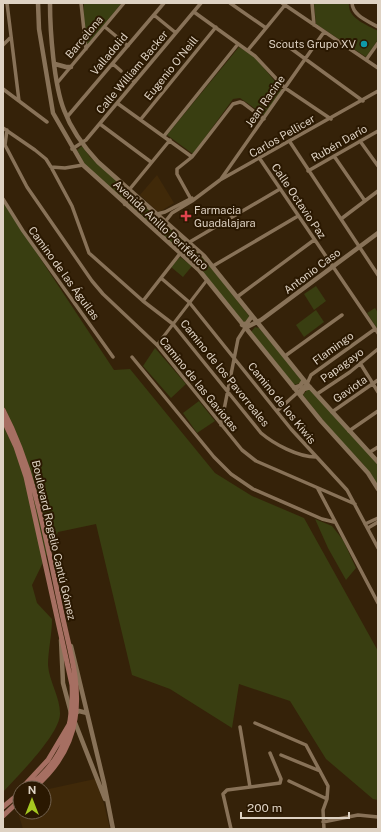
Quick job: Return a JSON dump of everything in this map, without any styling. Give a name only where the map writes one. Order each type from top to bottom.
[{"type":"main road","name":"Boulevard Rogelio Cantú Gómez","points":[[3,410],[16,435],[27,464],[64,633],[72,685],[71,720],[63,744],[49,771],[41,780]]},
{"type":"main road","name":"Boulevard Rogelio Cantú Gómez","points":[[3,419],[16,447],[26,477],[64,633]]},
{"type":"main road","points":[[30,780],[48,760],[65,729],[73,718]]},
{"type":"main road","name":"Boulevard Rogelio Cantú Gómez","points":[[37,780],[49,771]]},
{"type":"main road","points":[[3,806],[12,799]]},
{"type":"main road","points":[[3,816],[12,808]]},
{"type":"street","points":[[3,6],[7,3]]},
{"type":"street","points":[[7,3],[18,101]]},
{"type":"street","name":"Avenida Anillo Periférico","points":[[38,3],[39,29],[53,113],[72,149],[83,165],[120,200],[181,253],[207,280],[298,394],[368,473],[378,489]]},
{"type":"street","name":"Avenida Anillo Periférico","points":[[50,3],[58,82],[67,117],[83,144],[98,162],[189,242],[213,266],[307,384],[378,462]]},
{"type":"street","points":[[81,3],[86,49]]},
{"type":"street","name":"Barcelona","points":[[58,82],[105,27],[123,3]]},
{"type":"street","name":"Valladolid","points":[[67,117],[164,3]]},
{"type":"street","name":"Calle William Backer","points":[[72,149],[83,144],[201,3]]},
{"type":"street","points":[[230,3],[266,28]]},
{"type":"street","points":[[312,3],[314,26]]},
{"type":"street","points":[[352,3],[353,10],[357,14],[378,27]]},
{"type":"street","points":[[248,50],[283,4],[378,68]]},
{"type":"street","points":[[194,12],[248,50],[285,88],[331,119]]},
{"type":"street","points":[[304,19],[313,12]]},
{"type":"street","points":[[154,15],[176,33]]},
{"type":"street","points":[[105,27],[128,46]]},
{"type":"street","name":"Eugenio O'Neill","points":[[140,119],[216,27]]},
{"type":"street","name":"Jean Racine","points":[[220,180],[324,32]]},
{"type":"street","points":[[3,45],[10,38]]},
{"type":"street","points":[[282,42],[363,101]]},
{"type":"street","points":[[164,136],[238,44]]},
{"type":"street","points":[[366,60],[378,44]]},
{"type":"street","points":[[55,64],[71,67]]},
{"type":"street","points":[[113,64],[121,71]]},
{"type":"street","points":[[127,76],[135,82]]},
{"type":"street","points":[[3,89],[47,122]]},
{"type":"street","name":"Carlos Pellicer","points":[[157,214],[168,211],[196,198],[220,180],[239,171],[378,91]]},
{"type":"street","points":[[191,200],[177,171],[179,167],[192,157],[233,104],[236,102],[243,103],[264,118]]},
{"type":"street","points":[[118,103],[192,157]]},
{"type":"street","points":[[100,124],[151,162]]},
{"type":"street","name":"Camino de los Pavorreales","points":[[5,129],[46,159],[72,206],[89,253],[143,302],[173,324],[227,392],[267,437],[300,454],[316,458]]},
{"type":"street","name":"Camino de las Gaviotas","points":[[5,129],[5,145],[8,153],[44,212],[98,288],[156,345],[232,440],[249,457],[318,489],[355,504]]},
{"type":"street","name":"Rubén Darío","points":[[308,171],[378,131]]},
{"type":"street","points":[[120,200],[128,195],[129,190],[170,140]]},
{"type":"street","points":[[360,141],[378,166]]},
{"type":"street","points":[[290,142],[378,275]]},
{"type":"street","points":[[334,156],[365,201]]},
{"type":"street","name":"Calle Octavio Paz","points":[[260,159],[378,333]]},
{"type":"street","points":[[232,164],[239,171]]},
{"type":"street","points":[[52,168],[65,168],[83,165]]},
{"type":"street","points":[[143,302],[189,242],[280,189]]},
{"type":"street","points":[[340,219],[378,191]]},
{"type":"street","points":[[125,204],[127,199],[134,194]]},
{"type":"street","name":"Camino de las Águilas","points":[[3,199],[23,232],[113,357]]},
{"type":"street","name":"Carlos Pellicer","points":[[165,222],[170,215],[191,200]]},
{"type":"street","points":[[213,266],[298,216]]},
{"type":"street","name":"Antonio Caso","points":[[258,323],[378,234]]},
{"type":"street","points":[[237,297],[314,240]]},
{"type":"street","name":"Camino de los Kiwis","points":[[161,278],[189,302],[316,458],[344,486],[378,548]]},
{"type":"street","points":[[156,345],[207,280]]},
{"type":"street","points":[[285,356],[342,315]]},
{"type":"street","points":[[221,425],[240,333],[243,326],[252,316]]},
{"type":"street","points":[[243,326],[258,323]]},
{"type":"street","points":[[248,333],[252,327],[258,323]]},
{"type":"street","name":"Flamingo","points":[[307,384],[311,375],[375,329]]},
{"type":"street","name":"Papagayo","points":[[316,394],[350,372],[378,349]]},
{"type":"street","points":[[132,357],[214,457],[230,474],[253,489],[322,519],[334,522]]},
{"type":"street","points":[[360,363],[378,392]]},
{"type":"street","name":"Gaviota","points":[[332,412],[378,380]]},
{"type":"street","points":[[294,388],[307,384]]},
{"type":"street","points":[[277,411],[298,394],[307,384]]},
{"type":"street","points":[[349,430],[378,411]]},
{"type":"street","points":[[370,452],[378,447]]},
{"type":"street","points":[[318,489],[334,522],[377,600]]},
{"type":"street","points":[[367,526],[378,518]]},
{"type":"street","points":[[367,526],[378,522]]},
{"type":"street","name":"Boulevard Rogelio Cantú Gómez","points":[[64,633],[76,660],[113,829]]},
{"type":"street","name":"Boulevard Rogelio Cantú Gómez","points":[[64,633],[61,642],[61,673],[66,700],[108,806]]},
{"type":"street","points":[[73,718],[77,712],[87,713]]},
{"type":"street","points":[[255,723],[306,745],[328,786],[327,799],[323,810],[324,829]]},
{"type":"street","points":[[240,727],[250,787]]},
{"type":"street","points":[[84,746],[91,747],[94,740]]},
{"type":"street","points":[[231,829],[223,794],[227,790],[281,782],[270,753]]},
{"type":"street","points":[[280,755],[320,771]]},
{"type":"street","points":[[289,781],[327,799]]},
{"type":"street","points":[[323,822],[358,815],[378,817]]},
{"type":"shaded area","points":[[157,175],[174,203],[161,211],[157,211],[140,195]]},
{"type":"shaded area","points":[[95,779],[104,804],[110,829],[23,829],[20,820],[52,820],[52,788]]},
{"type":"green space","points":[[84,3],[121,4],[87,45],[83,18]]},
{"type":"green space","points":[[314,3],[349,3],[349,8],[354,17],[378,31],[378,40],[366,57],[316,24]]},
{"type":"green space","points":[[239,47],[255,57],[282,90],[264,115],[240,98],[233,99],[193,154],[167,135]]},
{"type":"green space","points":[[82,146],[90,157],[203,257],[249,316],[248,320],[244,323],[210,283],[84,163],[77,150]]},
{"type":"green space","points":[[3,202],[114,370],[130,369],[215,473],[252,496],[304,518],[378,651],[378,800],[373,799],[326,759],[290,701],[239,684],[232,728],[170,689],[132,675],[96,524],[58,532],[32,585],[37,603],[52,619],[48,665],[50,677],[60,707],[60,713],[58,722],[46,743],[3,792]]},
{"type":"green space","points":[[180,257],[192,266],[183,277],[171,267]]},
{"type":"green space","points":[[316,286],[326,301],[314,310],[304,294]]},
{"type":"green space","points":[[375,308],[378,313],[378,330],[367,313]]},
{"type":"green space","points":[[316,310],[324,322],[304,337],[296,325]]},
{"type":"green space","points":[[255,327],[259,328],[302,380],[300,383],[294,385],[251,332]]},
{"type":"green space","points":[[155,348],[186,384],[171,398],[143,366]]},
{"type":"green space","points":[[307,390],[310,390],[377,463],[378,486],[364,465],[331,430],[303,395]]},
{"type":"green space","points":[[199,401],[215,421],[197,433],[183,413]]},
{"type":"green space","points":[[315,519],[332,526],[343,540],[356,568],[346,580],[328,548]]},
{"type":"place","name":"Scouts Grupo XV","points":[[364,44]]},
{"type":"place","name":"Farmacia Guadalajara","points":[[186,216]]}]
